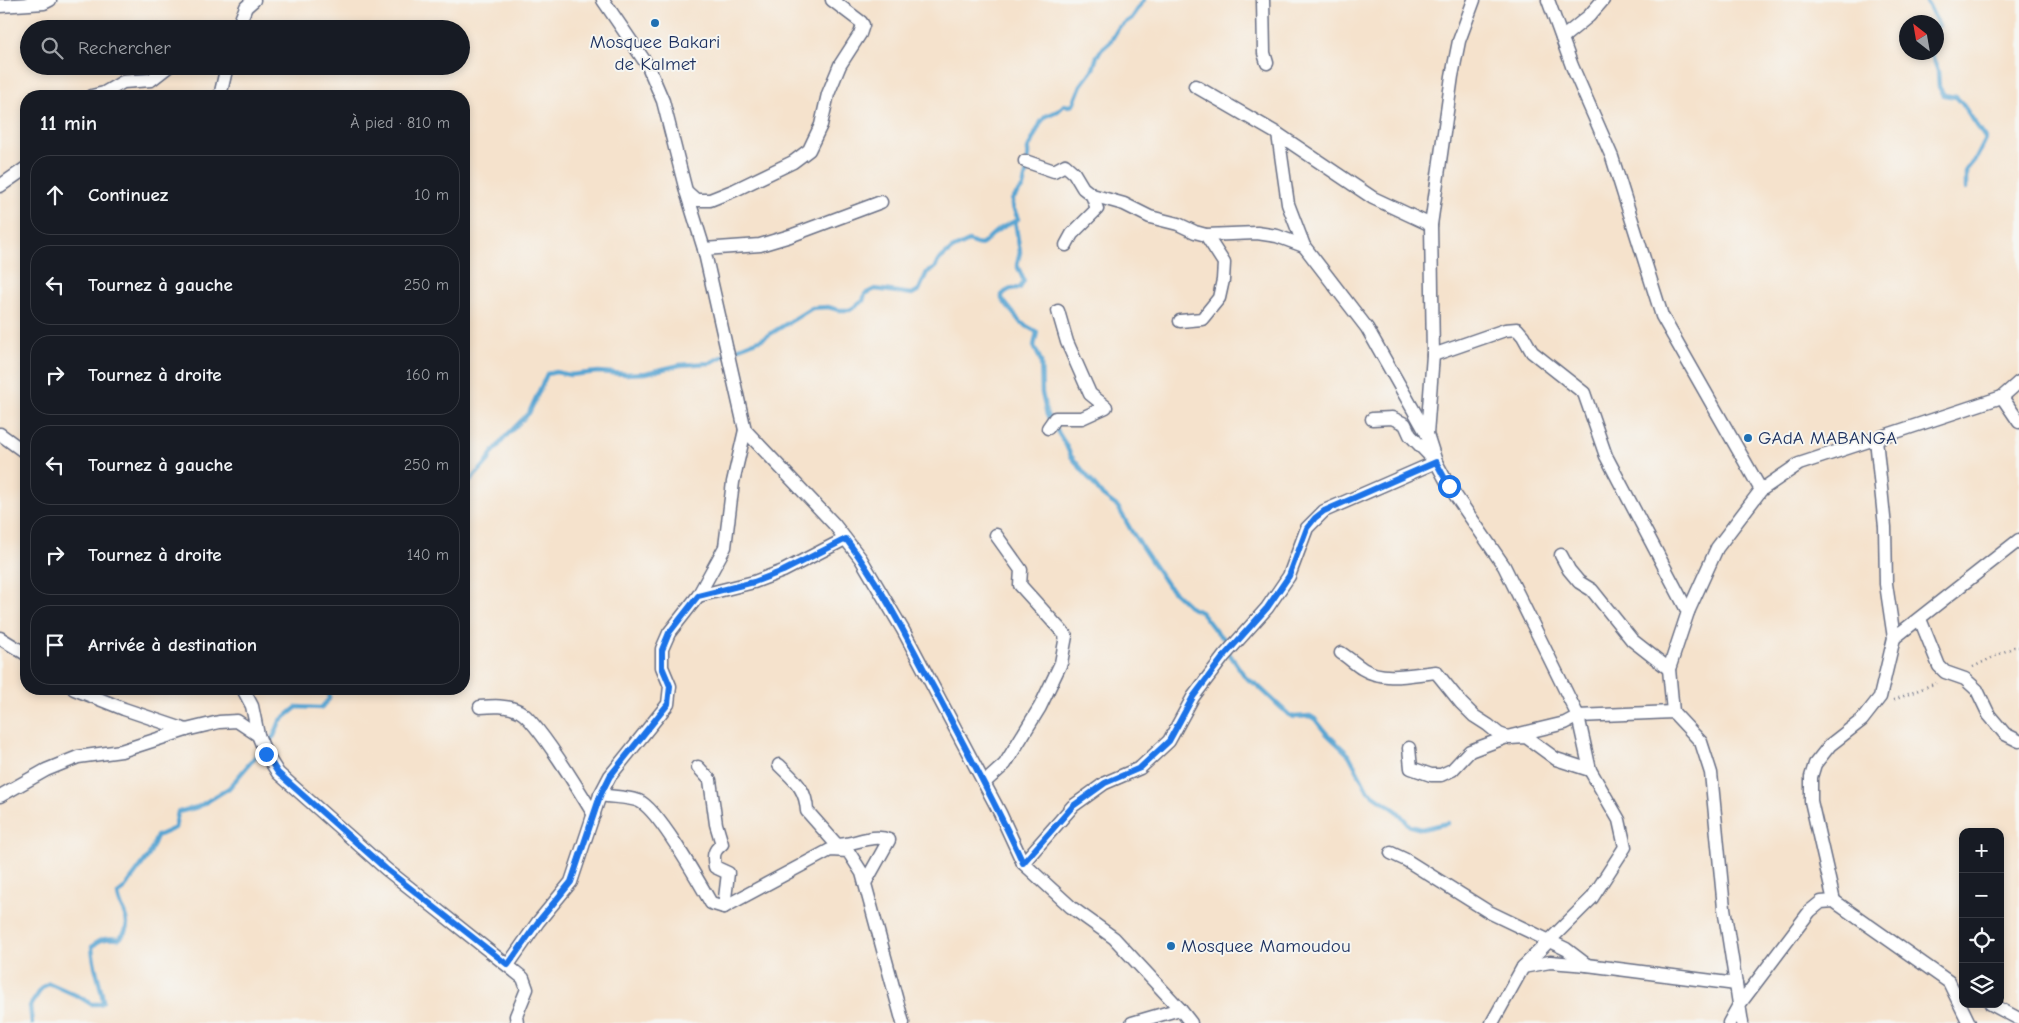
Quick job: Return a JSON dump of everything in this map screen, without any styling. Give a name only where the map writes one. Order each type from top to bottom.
[{"type":"street","points":[[0,6],[44,3],[50,0]]},
{"type":"street","points":[[241,20],[246,7],[254,0]]},
{"type":"street","points":[[508,965],[538,922],[571,882],[602,792],[610,776],[668,704],[670,686],[662,667],[662,650],[669,633],[698,596],[725,547],[732,482],[745,430],[704,249],[686,191],[663,101],[648,66],[606,5],[596,0]]},
{"type":"street","points":[[686,191],[696,200],[710,200],[793,162],[809,150],[821,124],[828,94],[840,65],[860,34],[863,25],[832,0]]},
{"type":"street","points":[[1263,0],[1264,53],[1267,63]]},
{"type":"street","points":[[1427,434],[1433,355],[1431,225],[1452,76],[1459,41],[1474,0]]},
{"type":"street","points":[[1548,0],[1612,158],[1662,316],[1761,490]]},
{"type":"street","points":[[1562,38],[1589,16],[1602,0]]},
{"type":"street","points":[[109,90],[123,82],[151,80],[157,75]]},
{"type":"street","points":[[221,90],[225,75]]},
{"type":"street","points":[[1196,86],[1278,134],[1374,198],[1431,225]]},
{"type":"street","points":[[1278,134],[1288,204],[1304,246],[1367,328],[1427,434],[1436,462],[1449,486],[1504,566],[1578,716],[1590,770],[1619,820],[1625,847],[1592,898],[1523,967],[1492,1023]]},
{"type":"street","points":[[1025,162],[1054,171],[1066,165],[1074,173],[1083,188],[1092,195],[1124,204],[1150,217],[1206,235],[1257,233],[1277,236],[1304,246]]},
{"type":"street","points":[[0,186],[20,172]]},
{"type":"street","points":[[1066,244],[1072,234],[1098,209],[1092,195]]},
{"type":"street","points":[[704,249],[760,245],[790,236],[881,202]]},
{"type":"street","points":[[1180,321],[1202,319],[1219,298],[1224,264],[1206,235]]},
{"type":"street","points":[[1052,423],[1082,418],[1106,407],[1090,394],[1067,342],[1058,311]]},
{"type":"street","points":[[1433,355],[1506,330],[1517,330],[1524,336],[1532,352],[1584,393],[1606,456],[1688,612]]},
{"type":"street","points":[[1742,1023],[1724,908],[1711,774],[1701,742],[1673,712],[1669,669],[1688,612],[1717,548],[1761,490],[1799,464],[2002,397],[2019,382]]},
{"type":"street","points":[[2002,397],[2019,422]]},
{"type":"street","points":[[1372,419],[1392,418],[1405,424],[1410,435],[1436,462]]},
{"type":"street","points":[[745,430],[795,481],[861,559],[903,630],[984,783],[1023,863],[1071,907],[1114,938],[1191,1023]]},
{"type":"street","points":[[0,434],[20,449]]},
{"type":"street","points":[[1834,901],[1811,801],[1811,776],[1815,764],[1830,745],[1862,720],[1880,697],[1894,638],[1886,584],[1885,527],[1876,438]]},
{"type":"street","points":[[1023,863],[1073,806],[1105,783],[1140,768],[1169,741],[1193,697],[1228,652],[1267,608],[1289,576],[1307,528],[1324,511],[1436,462]]},
{"type":"street","points":[[984,783],[1005,764],[1040,707],[1061,663],[1066,636],[1020,585],[1021,570],[996,536]]},
{"type":"street","points":[[698,596],[783,571],[846,539]]},
{"type":"street","points":[[1894,638],[2019,540]]},
{"type":"street","points":[[1561,555],[1569,570],[1579,582],[1592,590],[1632,640],[1669,669]]},
{"type":"street","points":[[1920,619],[1939,666],[1945,672],[1965,679],[1977,690],[1989,715],[2005,734],[2019,741]]},
{"type":"street","points":[[0,638],[20,650]]},
{"type":"street","points":[[1341,653],[1372,674],[1389,677],[1436,672],[1474,716],[1488,724],[1499,734],[1507,737],[1526,737],[1556,759],[1590,770]]},
{"type":"street","points":[[89,695],[186,730]]},
{"type":"street","points":[[246,695],[252,706],[262,744],[278,773],[386,869],[522,978],[527,989],[516,1016],[517,1023]]},
{"type":"street","points":[[480,707],[501,706],[520,711],[543,736],[594,814]]},
{"type":"street","points":[[1409,748],[1411,768],[1431,775],[1441,775],[1452,770],[1470,751],[1507,737],[1565,723],[1578,716],[1673,712]]},
{"type":"street","points":[[0,796],[46,770],[78,757],[121,751],[186,730],[218,722],[237,721],[262,744]]},
{"type":"street","points":[[779,764],[795,781],[806,797],[807,811],[837,845],[848,845],[884,838],[889,840],[865,883]]},
{"type":"street","points":[[698,767],[710,780],[716,824],[722,836],[722,844],[717,848],[713,856],[715,867],[728,873],[724,907]]},
{"type":"street","points":[[579,790],[602,792],[639,801],[652,810],[711,903],[724,907],[830,850],[848,851],[862,873],[903,1023]]},
{"type":"street","points":[[1391,853],[1406,860],[1489,912],[1566,949],[1587,965]]},
{"type":"street","points":[[1729,1023],[1739,1005],[1810,912],[1821,902],[1834,901],[1959,988]]},
{"type":"street","points":[[1523,967],[1550,962],[1736,984]]},
{"type":"street","points":[[1949,982],[1969,1023]]},
{"type":"street","points":[[1998,1008],[2019,1019]]},
{"type":"street","points":[[1132,1023],[1180,1009]]},
{"type":"waterway","points":[[470,481],[489,460],[506,436],[529,413],[547,374],[556,372],[570,375],[598,372],[646,373],[680,365],[710,363],[734,350],[762,339],[812,308],[828,307],[850,310],[863,301],[865,294],[875,289],[912,294],[919,290],[927,272],[934,269],[939,260],[952,249],[969,241],[981,245],[998,230],[1018,219],[1012,205],[1012,200],[1023,187],[1028,166],[1028,149],[1041,122],[1046,116],[1058,111],[1064,105],[1073,105],[1081,85],[1093,69],[1097,56],[1110,42],[1119,27],[1132,18],[1144,0]]},
{"type":"waterway","points":[[1926,0],[1934,15]]},
{"type":"waterway","points":[[1934,60],[1938,71],[1939,87],[1944,95],[1956,97],[1961,102],[1986,139],[1977,157],[1966,170],[1966,188]]},
{"type":"waterway","points":[[1015,221],[1020,252],[1017,265],[1024,281],[1020,288],[1010,289],[1004,293],[1002,299],[1021,323],[1037,332],[1034,346],[1041,361],[1042,393],[1047,415],[1071,456],[1103,496],[1118,507],[1132,532],[1168,586],[1191,608],[1201,612],[1217,633],[1225,639],[1228,652],[1246,678],[1257,685],[1289,715],[1294,717],[1310,716],[1315,719],[1326,733],[1349,755],[1368,791],[1397,811],[1410,826],[1422,829],[1448,823]]},
{"type":"waterway","points":[[32,1023],[30,1006],[42,988],[49,983],[91,1004],[100,1004],[103,1001],[92,947],[104,939],[119,939],[124,933],[127,922],[118,894],[124,889],[149,855],[157,836],[175,828],[178,812],[198,807],[229,788],[274,736],[280,721],[297,707],[321,708],[329,699],[329,695]]},
{"type":"place","name":"Mosquee Bakari de Kalmet","points":[[655,23]]},
{"type":"place","name":"GAdA MABANGA","points":[[1748,438]]},
{"type":"place","name":"Mosquee Mamoudou","points":[[1171,946]]},
{"type":"route","points":[[266,754],[278,773],[386,869],[508,965],[538,922],[571,882],[600,796],[610,776],[668,704],[670,686],[662,667],[662,650],[669,633],[698,596],[754,582],[783,571],[846,539],[861,559],[903,630],[1000,813],[1023,863],[1073,806],[1105,783],[1140,768],[1169,741],[1193,697],[1224,656],[1267,608],[1289,576],[1307,528],[1315,518],[1324,511],[1436,462],[1449,486]]}]
